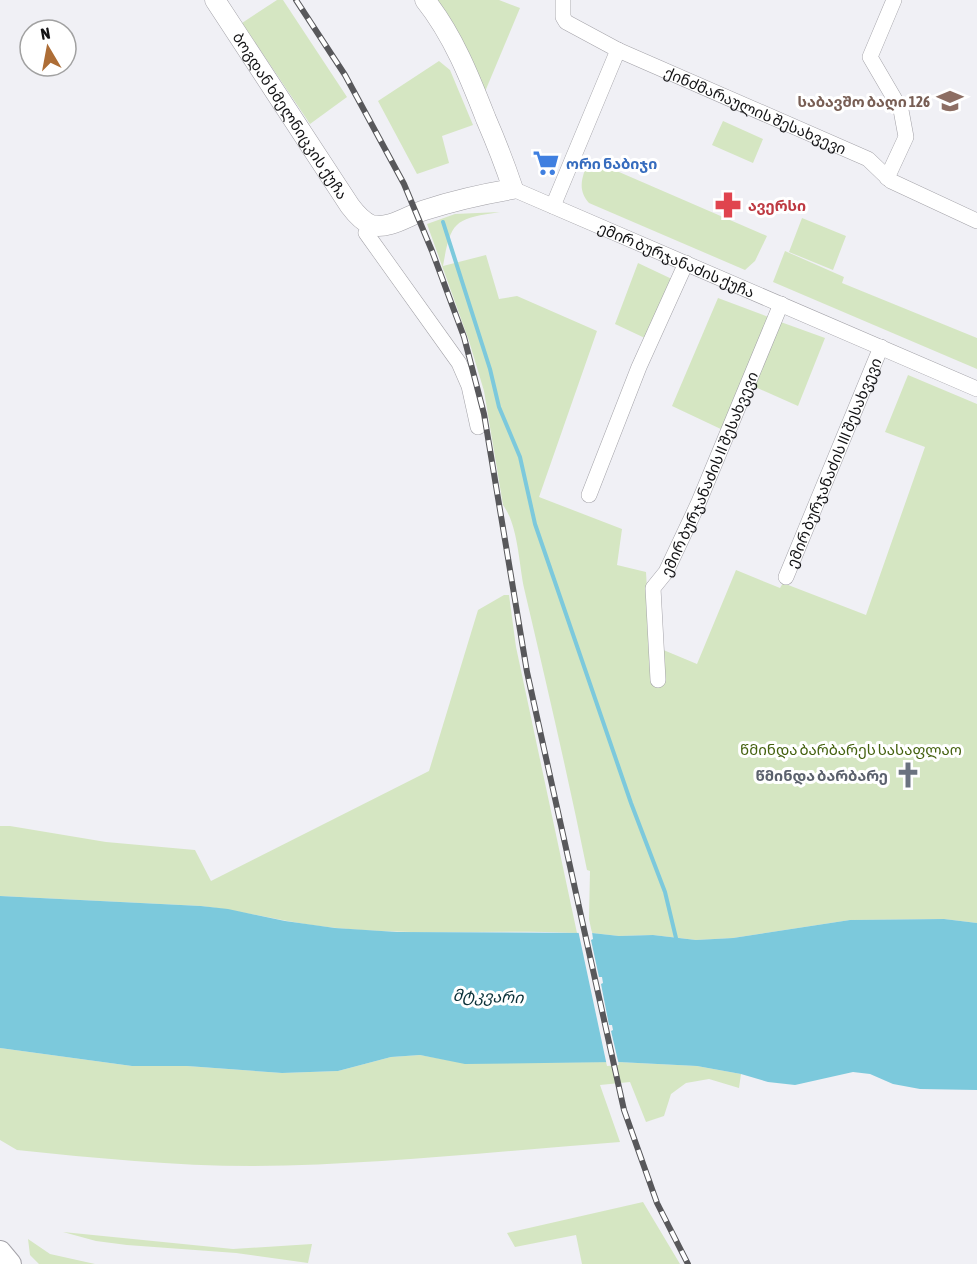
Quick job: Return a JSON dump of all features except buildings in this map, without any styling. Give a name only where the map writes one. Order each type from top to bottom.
[{"type":"highway","points":[[0,1252],[10,1264]]},
{"type":"main road","name":"ბოგდან ხმელნიცკის ქუჩა","points":[[215,0],[350,206],[359,217],[372,225]]},
{"type":"main road","points":[[372,225],[392,224],[425,210],[513,189],[506,166],[469,76],[454,46],[424,0]]},
{"type":"street","name":"ქინძმარაულის შესახვევი","points":[[563,0],[562,17],[566,22],[618,50],[868,159],[887,178],[977,221]]},
{"type":"street","points":[[887,178],[906,137],[901,110],[870,57],[894,0]]},
{"type":"street","points":[[553,206],[618,50]]},
{"type":"street","name":"ემირ ბურჯანაძის ქუჩა","points":[[513,189],[977,388]]},
{"type":"street","points":[[372,225],[366,233],[462,369],[469,386],[478,427]]},
{"type":"street","points":[[589,495],[639,367],[686,263]]},
{"type":"street","name":"ემირ ბურჯანაძის II შესახვევი","points":[[658,680],[653,588],[666,572],[698,504],[781,304]]},
{"type":"street","name":"ემირ ბურჯანაძის III შესახვევი","points":[[786,577],[881,347]]},
{"type":"green space","points":[[277,0],[283,0],[347,97],[310,124],[242,23]]},
{"type":"green space","points":[[427,0],[499,0],[520,8],[484,94]]},
{"type":"green space","points":[[439,61],[450,70],[473,125],[442,136],[449,163],[417,174],[378,101]]},
{"type":"green space","points":[[723,121],[763,139],[753,163],[712,145]]},
{"type":"green space","points":[[589,159],[767,236],[755,261],[745,270],[589,203],[582,187]]},
{"type":"green space","name":"წმინდა ბარბარეს სასაფლაო","points":[[500,212],[473,217],[458,224],[449,239],[443,266],[486,255],[499,299],[517,296],[597,331],[539,497],[622,529],[617,565],[646,572],[651,662],[661,649],[697,664],[736,570],[780,588],[783,583],[866,615],[925,447],[885,432],[908,375],[977,404],[977,923],[944,919],[850,920],[733,938],[696,940],[653,935],[619,936],[592,933],[589,919],[590,871],[587,870],[524,588],[515,534],[503,505],[484,391],[469,341],[427,224],[455,214]]},
{"type":"green space","points":[[802,218],[846,236],[833,270],[789,252]]},
{"type":"green space","points":[[785,251],[844,277],[842,283],[977,338],[977,369],[773,282]]},
{"type":"green space","points":[[638,263],[674,280],[647,339],[615,324]]},
{"type":"green space","points":[[718,298],[771,318],[725,431],[672,406]]},
{"type":"green space","points":[[778,321],[825,338],[798,406],[753,386]]},
{"type":"green space","points":[[504,595],[509,595],[516,647],[577,933],[366,930],[319,926],[201,906],[0,896],[0,826],[106,842],[195,850],[211,881],[429,771],[478,610]]},
{"type":"green space","points":[[0,1048],[132,1066],[187,1066],[282,1073],[338,1071],[391,1057],[420,1055],[465,1063],[618,1062],[697,1066],[741,1074],[739,1088],[709,1079],[686,1083],[671,1094],[664,1116],[646,1122],[630,1082],[600,1085],[620,1142],[345,1163],[194,1165],[17,1150],[0,1140]]},
{"type":"green space","points":[[643,1202],[680,1264],[582,1264],[576,1235],[515,1247],[507,1233]]},
{"type":"green space","points":[[63,1232],[233,1249],[312,1244],[308,1263],[236,1253],[127,1245],[96,1241]]},
{"type":"green space","points":[[28,1239],[50,1254],[95,1264],[39,1264],[30,1255]]},
{"type":"water","name":"მტკვარი","points":[[0,896],[201,906],[335,928],[397,932],[592,933],[619,936],[653,935],[696,940],[733,938],[850,920],[944,919],[977,923],[977,1090],[920,1089],[893,1084],[870,1074],[853,1072],[795,1085],[768,1082],[741,1074],[697,1066],[618,1062],[465,1064],[420,1055],[391,1057],[338,1071],[282,1073],[187,1066],[132,1066],[0,1048]]},
{"type":"pier","points":[[578,930],[592,932],[593,939],[591,940],[599,977],[602,977],[603,983],[601,984],[609,1025],[612,1025],[613,1030],[611,1031],[619,1065],[607,1066]]},
{"type":"waterway","points":[[443,222],[490,369],[499,407],[520,457],[535,524],[631,803],[665,892],[676,938]]},
{"type":"railway","points":[[296,0],[345,75],[404,184],[464,337],[484,414],[527,672],[624,1110],[657,1203],[688,1264]]},
{"type":"place","name":"საბავშო ბაღი 126","points":[[950,101]]},
{"type":"place","name":"ორი ნაბიჯი","points":[[546,163]]},
{"type":"place","name":"ავერსი","points":[[728,205]]},
{"type":"place","name":"წმინდა ბარბარე","points":[[908,775]]}]
